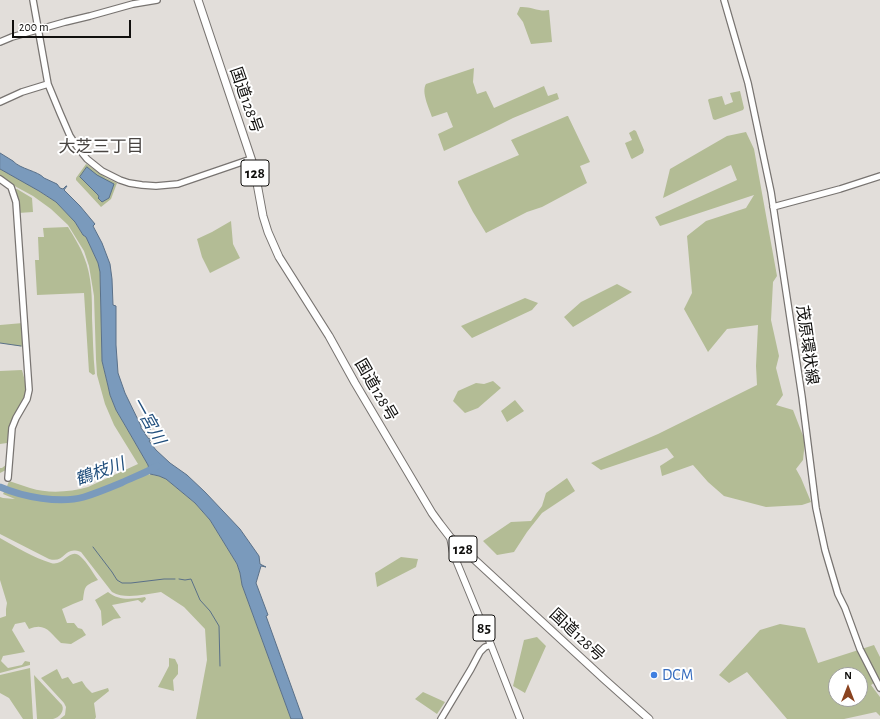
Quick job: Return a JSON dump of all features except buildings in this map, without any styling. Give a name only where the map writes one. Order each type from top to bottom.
[{"type":"highway","name":"国道128号","points":[[198,0],[254,167],[264,222],[279,257],[329,336],[358,389],[426,503],[450,537],[598,674],[649,719]]},
{"type":"main road","name":"85","points":[[450,537],[453,553],[520,719]]},
{"type":"street","points":[[33,0],[48,84],[70,136],[87,159],[102,171],[120,180],[135,184],[156,186],[178,184],[251,159]]},
{"type":"street","points":[[0,42],[12,37],[65,22],[133,4],[157,0]]},
{"type":"street","name":"茂原環状線","points":[[724,0],[748,83],[772,192],[801,389],[815,501],[825,550],[838,594],[860,649],[880,688]]},
{"type":"street","points":[[0,102],[22,92],[48,84]]},
{"type":"street","points":[[773,207],[840,189],[880,176]]},
{"type":"street","points":[[0,179],[10,188],[16,202],[29,390],[27,399],[12,428],[8,478]]},
{"type":"street","points":[[441,719],[480,652],[484,647],[491,644]]},
{"type":"green space","points":[[520,7],[549,10],[552,42],[531,44],[523,22],[517,14]]},
{"type":"green space","points":[[474,68],[473,82],[477,94],[486,91],[494,108],[544,86],[548,96],[557,93],[559,99],[513,118],[444,151],[438,134],[453,127],[447,112],[432,117],[424,91],[426,84]]},
{"type":"green space","points":[[740,91],[744,108],[743,110],[715,120],[713,119],[708,100],[722,96],[725,105],[733,102],[730,93]]},
{"type":"green space","points":[[567,116],[590,162],[580,166],[587,183],[542,207],[527,212],[486,233],[473,212],[458,181],[519,155],[511,140]]},
{"type":"green space","points":[[634,130],[636,131],[644,150],[643,153],[632,159],[625,143],[632,140],[629,133]]},
{"type":"green space","points":[[746,132],[754,149],[777,276],[773,282],[771,320],[779,356],[776,368],[783,395],[776,405],[793,410],[805,441],[803,460],[796,469],[811,502],[802,505],[766,507],[724,496],[708,482],[693,465],[662,476],[660,466],[674,457],[667,448],[601,470],[591,463],[658,434],[757,385],[756,366],[758,325],[727,329],[708,352],[684,309],[692,293],[687,236],[706,221],[746,208],[754,195],[660,226],[655,217],[737,180],[731,165],[663,198],[670,169],[727,136]]},
{"type":"green space","points":[[86,164],[106,178],[117,183],[111,199],[101,207],[76,180]]},
{"type":"green space","points":[[0,169],[56,202],[75,222],[83,235],[86,237],[98,263],[100,272],[102,361],[110,395],[116,410],[149,468],[145,472],[82,497],[35,497],[6,489],[9,481],[37,490],[59,492],[74,490],[88,487],[138,464],[114,425],[105,404],[97,375],[94,296],[89,266],[84,251],[68,225],[51,209],[33,196],[0,178]]},
{"type":"green space","points":[[14,189],[17,189],[32,198],[33,212],[18,213]]},
{"type":"green space","points":[[231,221],[233,244],[240,258],[210,273],[202,257],[197,239]]},
{"type":"green space","points":[[68,227],[87,264],[90,279],[95,374],[93,375],[89,372],[84,293],[37,295],[35,260],[39,260],[38,237],[44,237],[43,228]]},
{"type":"green space","points":[[617,284],[632,292],[573,327],[564,317],[581,302]]},
{"type":"green space","points":[[525,298],[538,303],[532,310],[472,338],[461,326]]},
{"type":"green space","points":[[23,323],[25,347],[0,343],[0,325]]},
{"type":"green space","points":[[22,370],[26,394],[24,403],[14,419],[8,469],[0,473],[0,468],[7,464],[7,443],[0,444],[0,371]]},
{"type":"green space","points":[[493,381],[501,388],[478,408],[465,413],[453,401],[458,391],[476,383],[484,384]]},
{"type":"green space","points":[[515,400],[524,411],[507,422],[501,411]]},
{"type":"green space","points":[[147,474],[166,479],[195,503],[210,520],[237,564],[242,585],[291,719],[196,719],[207,660],[205,629],[184,607],[161,592],[123,596],[112,592],[81,552],[75,550],[67,552],[59,559],[49,559],[0,534],[0,497],[15,499],[3,494],[5,490],[36,499],[68,501],[89,497]]},
{"type":"green space","points":[[567,478],[575,491],[542,513],[514,552],[497,555],[483,541],[511,522],[531,521],[542,506],[546,493]]},
{"type":"green space","points":[[0,538],[51,563],[60,562],[70,555],[77,554],[81,557],[98,580],[86,587],[83,600],[62,609],[67,623],[74,623],[78,628],[82,629],[86,635],[71,644],[61,643],[51,632],[44,628],[35,627],[29,629],[25,622],[15,624],[12,630],[25,652],[3,656],[1,661],[8,668],[22,665],[25,661],[30,662],[30,665],[0,673],[0,618],[6,616],[7,603],[0,580]]},
{"type":"green space","points":[[401,557],[418,559],[416,567],[377,587],[375,573]]},
{"type":"green space","points":[[108,592],[121,598],[130,599],[145,597],[146,599],[142,603],[138,600],[112,605],[121,618],[114,619],[102,626],[101,611],[95,600]]},
{"type":"green space","points":[[780,624],[805,628],[818,663],[874,645],[880,657],[880,679],[871,685],[880,697],[880,716],[876,712],[844,719],[787,719],[747,672],[729,683],[719,675],[760,630]]},
{"type":"green space","points":[[537,637],[546,646],[525,693],[513,686],[524,640]]},
{"type":"green space","points":[[169,658],[175,659],[178,665],[178,674],[173,680],[174,691],[158,687],[169,666]]},
{"type":"green space","points":[[30,668],[33,719],[23,719],[9,698],[0,693],[0,675]]},
{"type":"green space","points":[[57,669],[62,679],[68,677],[73,684],[82,681],[92,693],[108,688],[109,691],[94,703],[95,719],[60,719],[65,715],[66,707],[41,678]]},
{"type":"green space","points":[[34,675],[62,705],[63,710],[59,716],[53,719],[37,719]]},
{"type":"green space","points":[[423,692],[445,702],[437,714],[415,699]]},
{"type":"water","points":[[0,153],[16,164],[57,184],[60,188],[63,189],[67,186],[64,190],[95,224],[93,226],[102,243],[110,264],[113,305],[116,306],[118,373],[125,393],[141,428],[145,433],[151,429],[145,434],[149,439],[155,436],[149,441],[156,450],[170,463],[187,475],[240,529],[259,556],[260,564],[266,567],[261,566],[256,583],[268,615],[266,616],[303,719],[291,719],[242,585],[237,564],[210,520],[195,503],[166,479],[150,474],[148,465],[116,410],[110,395],[102,361],[100,272],[98,263],[86,237],[83,235],[75,222],[56,202],[0,169]]},
{"type":"water","points":[[87,167],[97,175],[114,184],[109,198],[102,202],[98,198],[98,195],[80,177]]},
{"type":"waterway","points":[[0,343],[21,346]]},
{"type":"waterway","name":"鶴枝川","points":[[0,487],[19,494],[53,500],[74,499],[107,489],[157,466]]},
{"type":"waterway","points":[[93,547],[117,580],[122,583],[175,579]]},
{"type":"waterway","points":[[179,579],[191,579],[200,600],[210,611],[219,626],[220,666]]},
{"type":"place","name":"DCM","points":[[654,675]]},
{"type":"district","name":"大芝三丁目","points":[[101,147]]},
{"type":"water label","name":"一宮川","points":[[148,421]]}]
